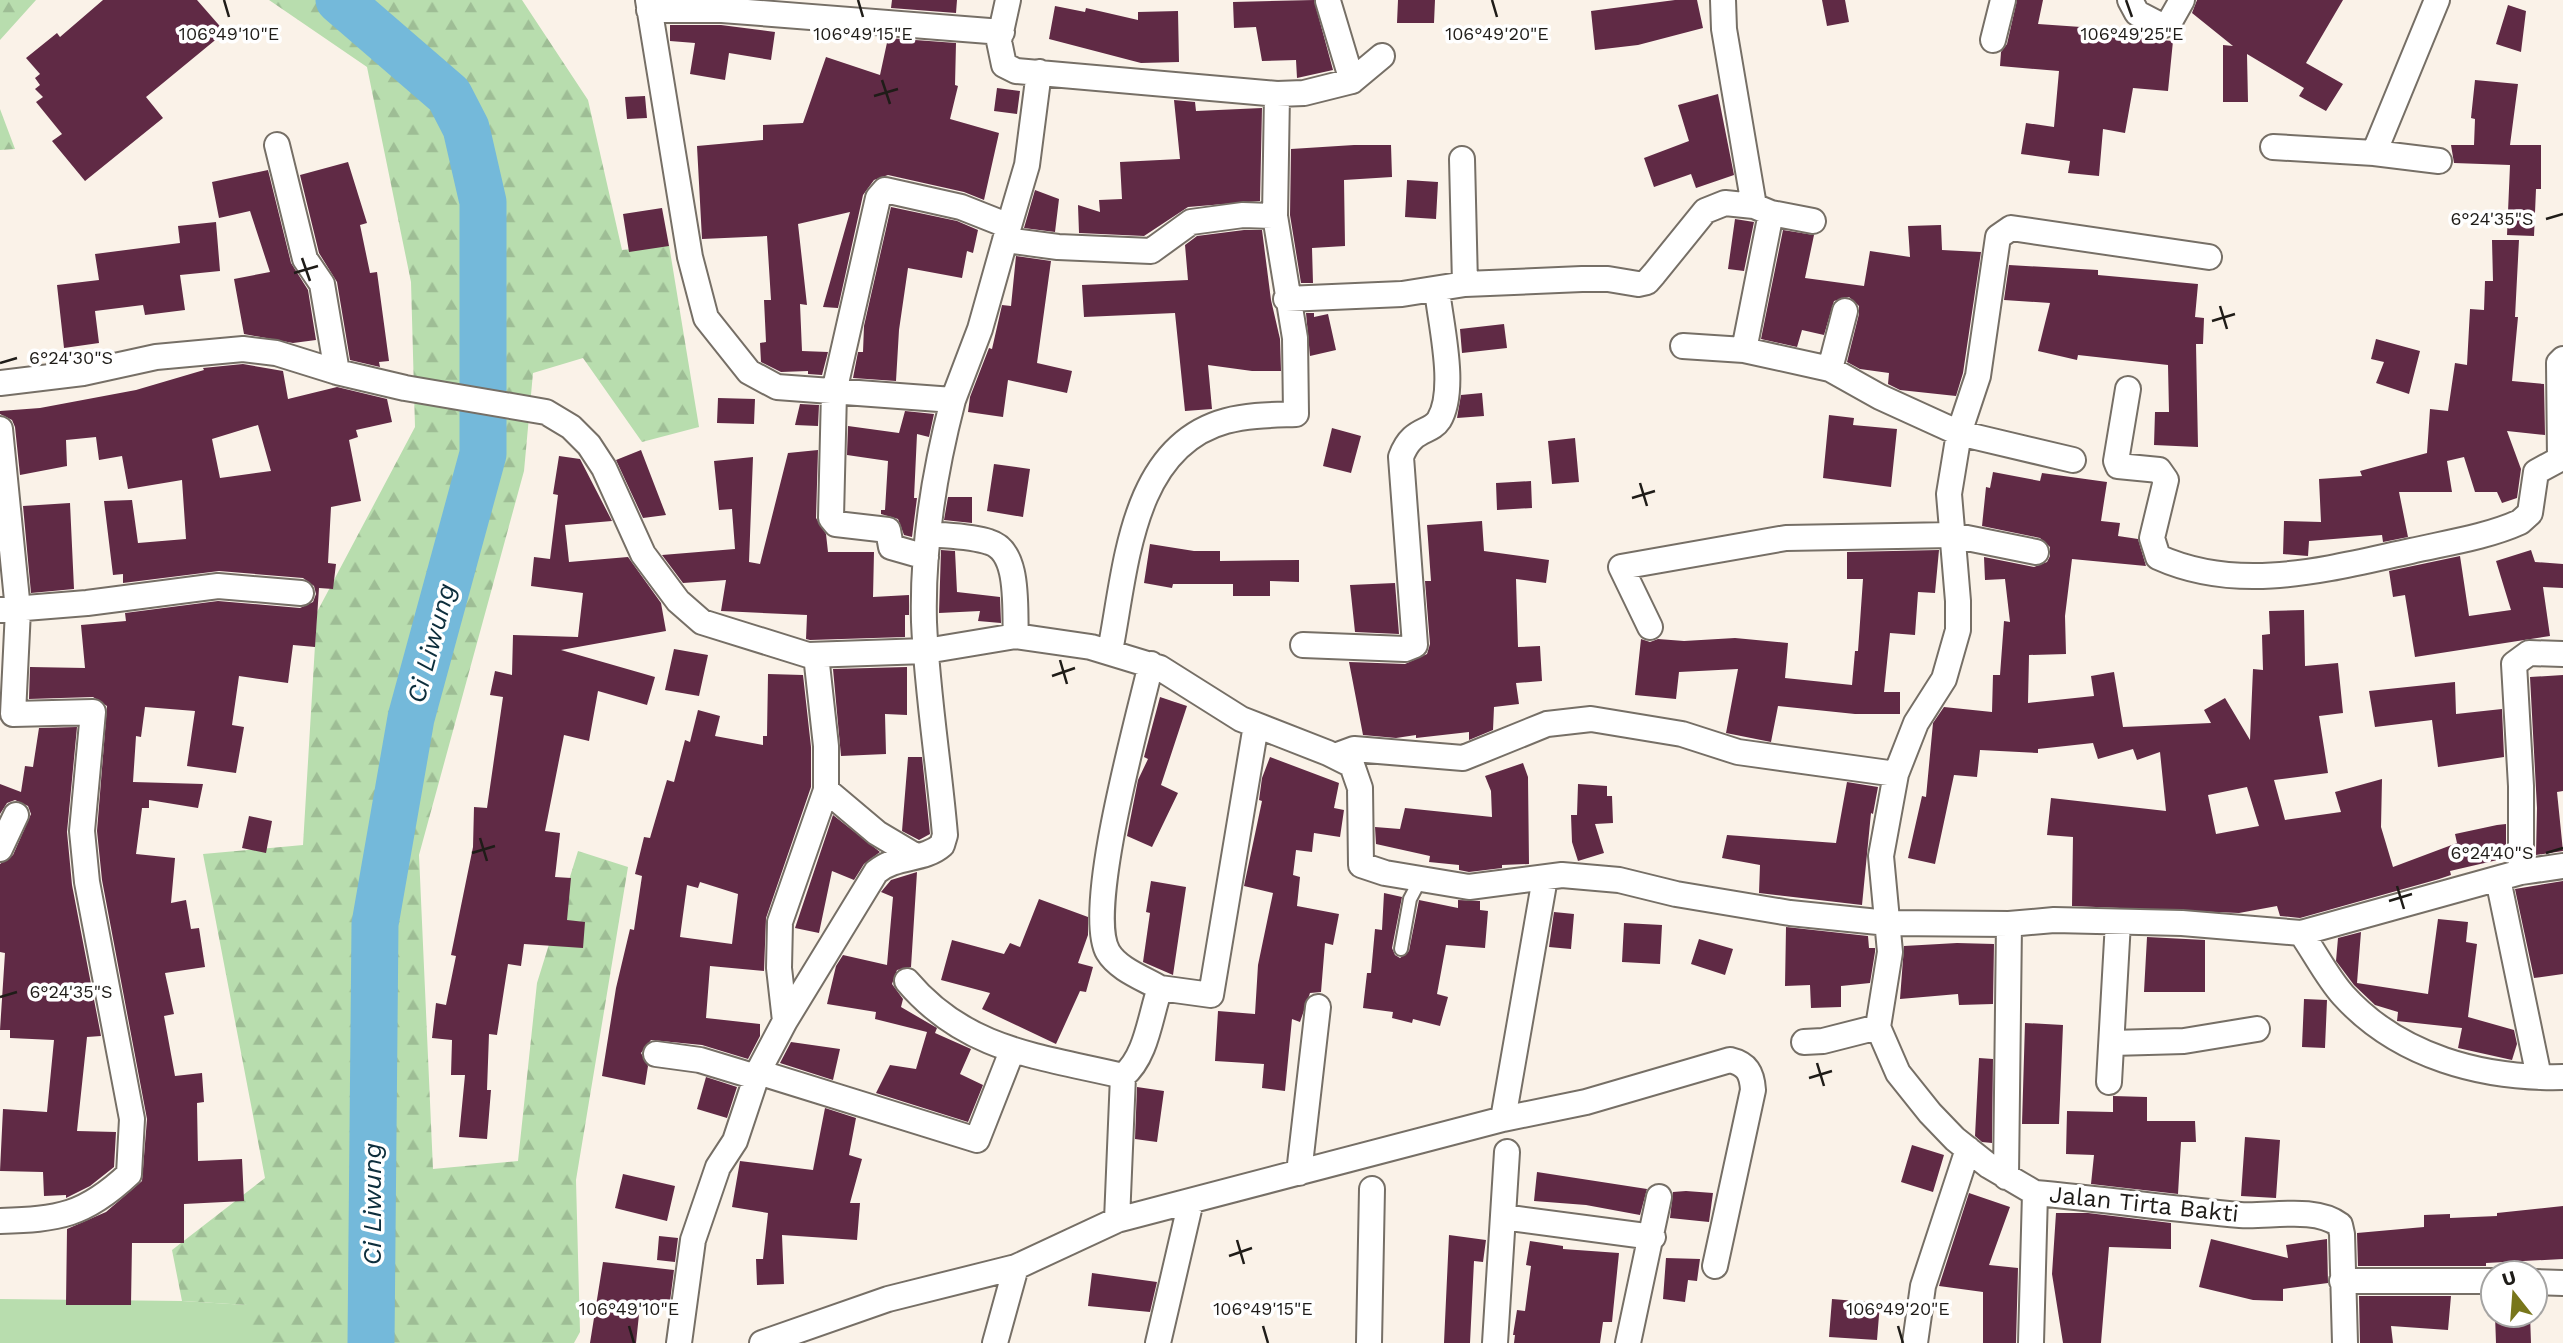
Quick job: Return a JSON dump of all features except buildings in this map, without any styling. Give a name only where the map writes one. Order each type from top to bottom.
[{"type":"street","points":[[1009,0],[999,51],[1004,65],[1016,71],[1277,94],[1304,93],[1352,81],[1382,55]]},
{"type":"street","points":[[1723,0],[1724,29],[1763,210],[1744,350]]},
{"type":"street","points":[[1993,40],[2003,0]]},
{"type":"street","points":[[2130,0],[2137,13],[2162,26],[2169,23],[2182,0]]},
{"type":"street","points":[[2374,153],[2437,0]]},
{"type":"street","points":[[1328,1],[1352,81]]},
{"type":"street","points":[[953,400],[777,387],[761,380],[738,359],[706,318],[690,257],[648,5],[1002,32]]},
{"type":"street","points":[[679,1343],[693,1240],[718,1167],[735,1141],[757,1074],[785,1021],[876,872],[888,862],[936,850],[942,845],[945,835],[926,651],[930,504],[936,462],[953,400],[980,329],[1027,165],[1039,72]]},
{"type":"street","points":[[1110,651],[1141,503],[1173,451],[1198,433],[1225,422],[1255,415],[1296,414],[1297,362],[1275,216],[1277,94]]},
{"type":"street","points":[[277,145],[305,259],[321,284],[337,372]]},
{"type":"street","points":[[2273,147],[2439,160]]},
{"type":"street","points":[[1462,159],[1465,284]]},
{"type":"street","points":[[1016,636],[1010,564],[1000,547],[989,542],[891,547],[888,530],[836,524],[831,518],[835,392],[880,194],[888,189],[961,207],[1007,233],[1058,247],[1145,252],[1155,250],[1191,222],[1243,215],[1275,216]]},
{"type":"street","points":[[1286,299],[1437,290],[1465,284],[1595,279],[1638,284],[1647,282],[1705,211],[1726,203],[1814,221]]},
{"type":"street","points":[[1804,1042],[1823,1041],[1878,1027],[1889,952],[1881,856],[1896,774],[1916,723],[1944,680],[1958,630],[1949,494],[1959,433],[1978,376],[1998,237],[2011,228],[2209,257]]},
{"type":"street","points":[[1303,645],[1405,649],[1415,645],[1401,457],[1415,434],[1439,420],[1449,392],[1437,290]]},
{"type":"street","points":[[1830,369],[1845,311]]},
{"type":"street","points":[[1683,346],[1744,350],[1830,369],[1880,397],[1959,433],[2073,460]]},
{"type":"street","points":[[0,383],[83,373],[156,357],[243,349],[276,352],[337,372],[405,388],[546,412],[571,427],[589,445],[604,468],[643,554],[691,615],[702,622],[770,645],[816,656],[926,651],[1016,636],[1110,651],[1151,664],[1241,719],[1352,765],[1357,775],[1361,865],[1420,880],[1469,887],[1562,875],[1619,880],[1676,894],[1790,913],[1888,923],[2009,924],[2054,920],[2301,933],[2510,876],[2563,866]]},
{"type":"street","points":[[2129,389],[2116,461],[2118,466],[2125,469],[2159,470],[2166,480],[2152,538],[2158,557],[2212,574],[2245,578],[2322,570],[2444,543],[2514,525],[2526,518],[2532,506],[2536,472],[2560,460],[2559,363],[2563,359]]},
{"type":"street","points":[[0,429],[13,715],[93,712],[82,831],[87,882],[132,1119],[129,1174],[102,1199],[56,1219],[0,1221]]},
{"type":"street","points":[[1650,627],[1621,567],[1786,538],[1952,535],[2036,552]]},
{"type":"street","points":[[9,610],[218,586],[301,593]]},
{"type":"street","points":[[2301,933],[2343,995],[2380,1028],[2417,1051],[2488,1073],[2551,1077],[2510,876],[2521,786],[2514,664],[2520,656],[2529,653],[2563,654]]},
{"type":"street","points":[[785,1021],[779,968],[780,922],[826,790],[826,746],[816,656]]},
{"type":"street","points":[[1151,664],[1107,848],[1102,925],[1104,944],[1109,954],[1160,988],[1211,995],[1256,725]]},
{"type":"street","points":[[1335,756],[1354,749],[1463,758],[1547,724],[1591,719],[1682,734],[1738,752],[1896,774]]},
{"type":"street","points":[[826,790],[877,833],[914,855]]},
{"type":"street","points":[[0,849],[16,816]]},
{"type":"street","points":[[1503,1119],[1545,877]]},
{"type":"street","points":[[2109,1082],[2118,922]]},
{"type":"street","points":[[2006,1177],[2009,924]]},
{"type":"street","points":[[907,981],[928,1006],[988,1043],[1123,1076]]},
{"type":"street","points":[[1117,1220],[1123,1076],[1135,1061],[1160,988]]},
{"type":"street","points":[[1299,1173],[1318,1007]]},
{"type":"street","name":"Jalan Tirta Bakti","points":[[1878,1027],[1898,1073],[1930,1113],[1968,1149],[2006,1177],[2035,1193],[2242,1215],[2317,1215],[2332,1219],[2340,1225],[2342,1234],[2342,1281]]},
{"type":"street","points":[[2112,1043],[2184,1041],[2258,1029]]},
{"type":"street","points":[[656,1054],[700,1060],[757,1074],[977,1140],[1012,1051]]},
{"type":"street","points":[[762,1343],[888,1299],[1016,1267],[1117,1220],[1503,1119],[1586,1102],[1730,1060],[1742,1063],[1752,1076],[1753,1090],[1715,1266]]},
{"type":"street","points":[[1915,1343],[1923,1286],[1968,1149]]},
{"type":"street","points":[[1495,1343],[1507,1152]]},
{"type":"street","points":[[1369,1343],[1372,1189]]},
{"type":"street","points":[[2031,1343],[2035,1193]]},
{"type":"street","points":[[1628,1343],[1653,1237],[1659,1197]]},
{"type":"street","points":[[1158,1343],[1191,1201]]},
{"type":"street","points":[[1503,1217],[1653,1237]]},
{"type":"street","points":[[995,1343],[1016,1267]]},
{"type":"street","points":[[2345,1343],[2342,1281],[2479,1281]]},
{"type":"lane","points":[[1401,949],[1408,907],[1420,880]]},
{"type":"green space","points":[[0,0],[36,0],[0,40]]},
{"type":"green space","points":[[269,0],[522,0],[588,100],[622,250],[669,245],[699,427],[642,442],[583,358],[533,373],[524,471],[419,855],[433,1169],[518,1161],[537,983],[578,851],[628,867],[576,1180],[580,1332],[574,1343],[247,1343],[247,1305],[182,1301],[172,1250],[265,1178],[203,854],[303,845],[317,612],[415,427],[411,282],[367,67]]},
{"type":"green space","points":[[0,109],[15,149],[0,150]]},
{"type":"green space","points":[[0,1299],[182,1301],[247,1305],[247,1343],[0,1343]]},
{"type":"waterway","name":"Ci Liwung","points":[[339,0],[449,95],[466,128],[483,202],[483,454],[411,718],[375,924],[371,1343]]}]
